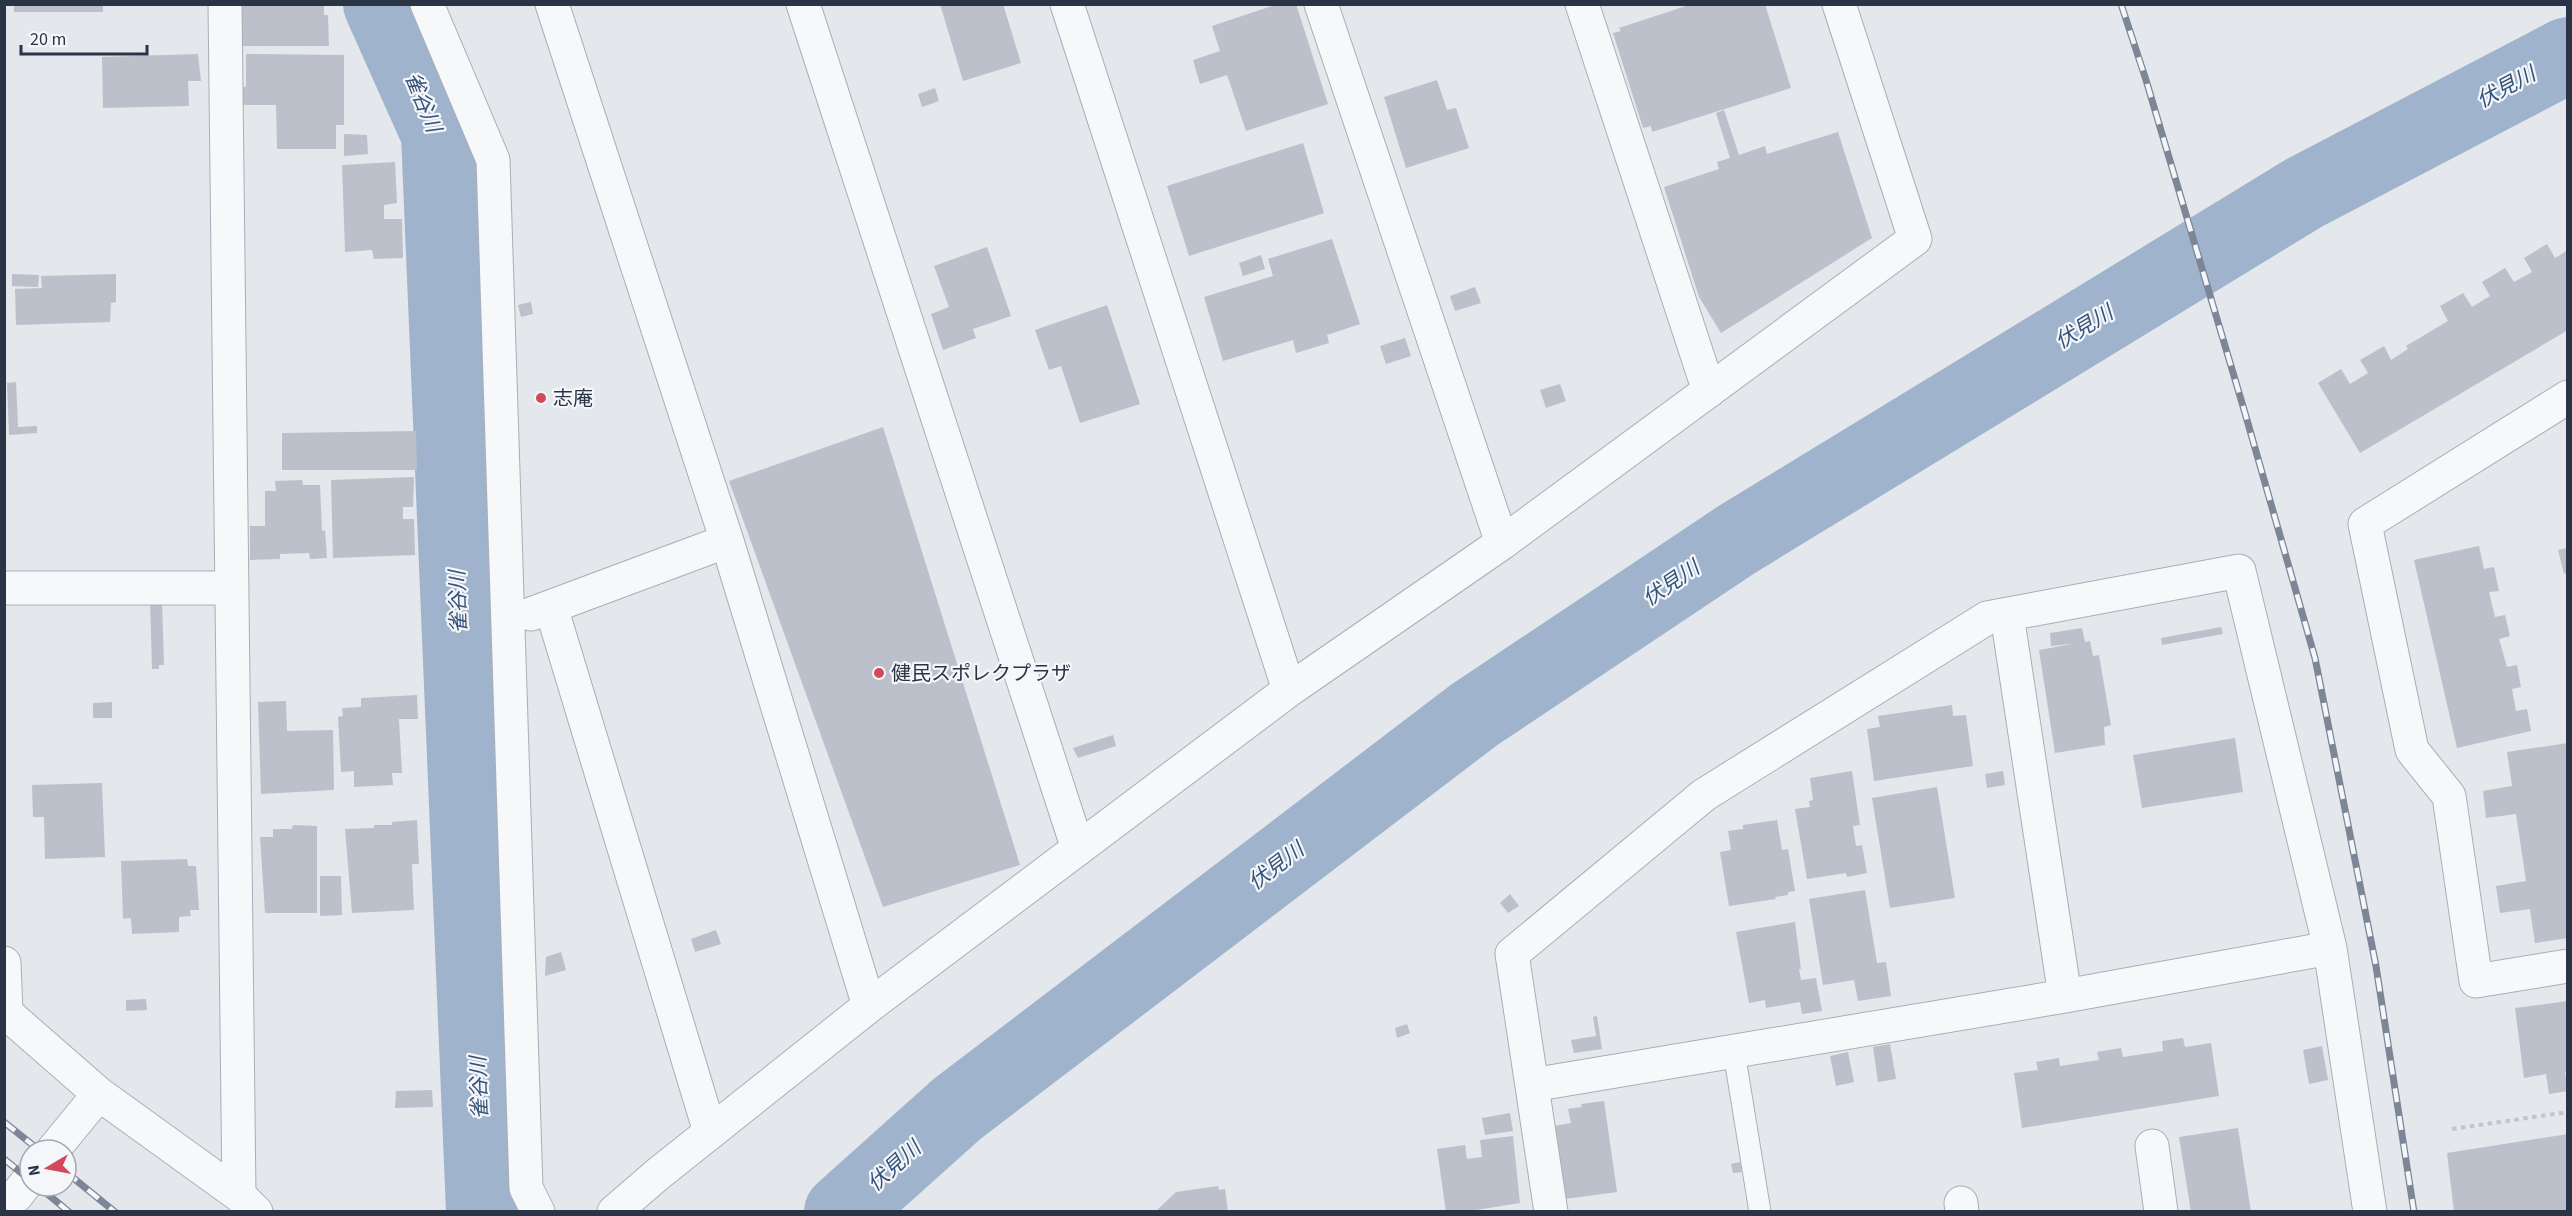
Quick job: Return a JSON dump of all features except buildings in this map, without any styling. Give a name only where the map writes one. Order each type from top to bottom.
[{"type":"street","points":[[225,4],[232,588],[247,1203]]},
{"type":"street","points":[[427,4],[494,160],[526,1188],[538,1212]]},
{"type":"street","points":[[552,4],[728,541],[869,1006]]},
{"type":"street","points":[[803,4],[1078,849]]},
{"type":"street","points":[[1067,4],[1289,690]]},
{"type":"street","points":[[1321,4],[1502,543]]},
{"type":"street","points":[[1582,4],[1709,391]]},
{"type":"street","points":[[614,1212],[710,1132],[869,1006],[1289,690],[1502,543],[1915,239],[1839,4]]},
{"type":"street","points":[[2568,397],[2365,524],[2412,750],[2449,796],[2476,981],[2568,966]]},
{"type":"street","points":[[507,623],[728,541]]},
{"type":"street","points":[[1551,1212],[1512,954],[1704,795],[1986,618],[2239,571],[2330,948],[2370,1212]]},
{"type":"street","points":[[4,588],[232,588]]},
{"type":"street","points":[[551,607],[710,1132]]},
{"type":"street","points":[[2007,615],[2065,996]]},
{"type":"street","points":[[1532,1085],[2065,996],[2330,948]]},
{"type":"street","points":[[4,963],[5,1012],[99,1094],[247,1203]]},
{"type":"street","points":[[63,1138],[99,1094]]},
{"type":"street","points":[[2152,1146],[2161,1212]]},
{"type":"lane","points":[[1734,1052],[1760,1212]]},
{"type":"path","points":[[2452,1129],[2568,1112]]},
{"type":"waterway","name":"雀谷川","points":[[381,4],[439,134],[484,1212]]},
{"type":"waterway","name":"伏見川","points":[[842,1212],[957,1109],[1474,715],[1736,540],[2304,193],[2568,55]]},
{"type":"railway","points":[[2121,4],[2146,80],[2245,413],[2315,658],[2376,966],[2414,1212]]},
{"type":"railway","points":[[4,1122],[24,1138]]},
{"type":"railway","points":[[4,1159],[18,1170]]},
{"type":"railway","points":[[78,1182],[115,1212]]},
{"type":"railway","points":[[52,1198],[69,1212]]},
{"type":"place","name":"志庵","points":[[541,398]]},
{"type":"place","name":"健民スポレクプラザ","points":[[879,673]]}]
